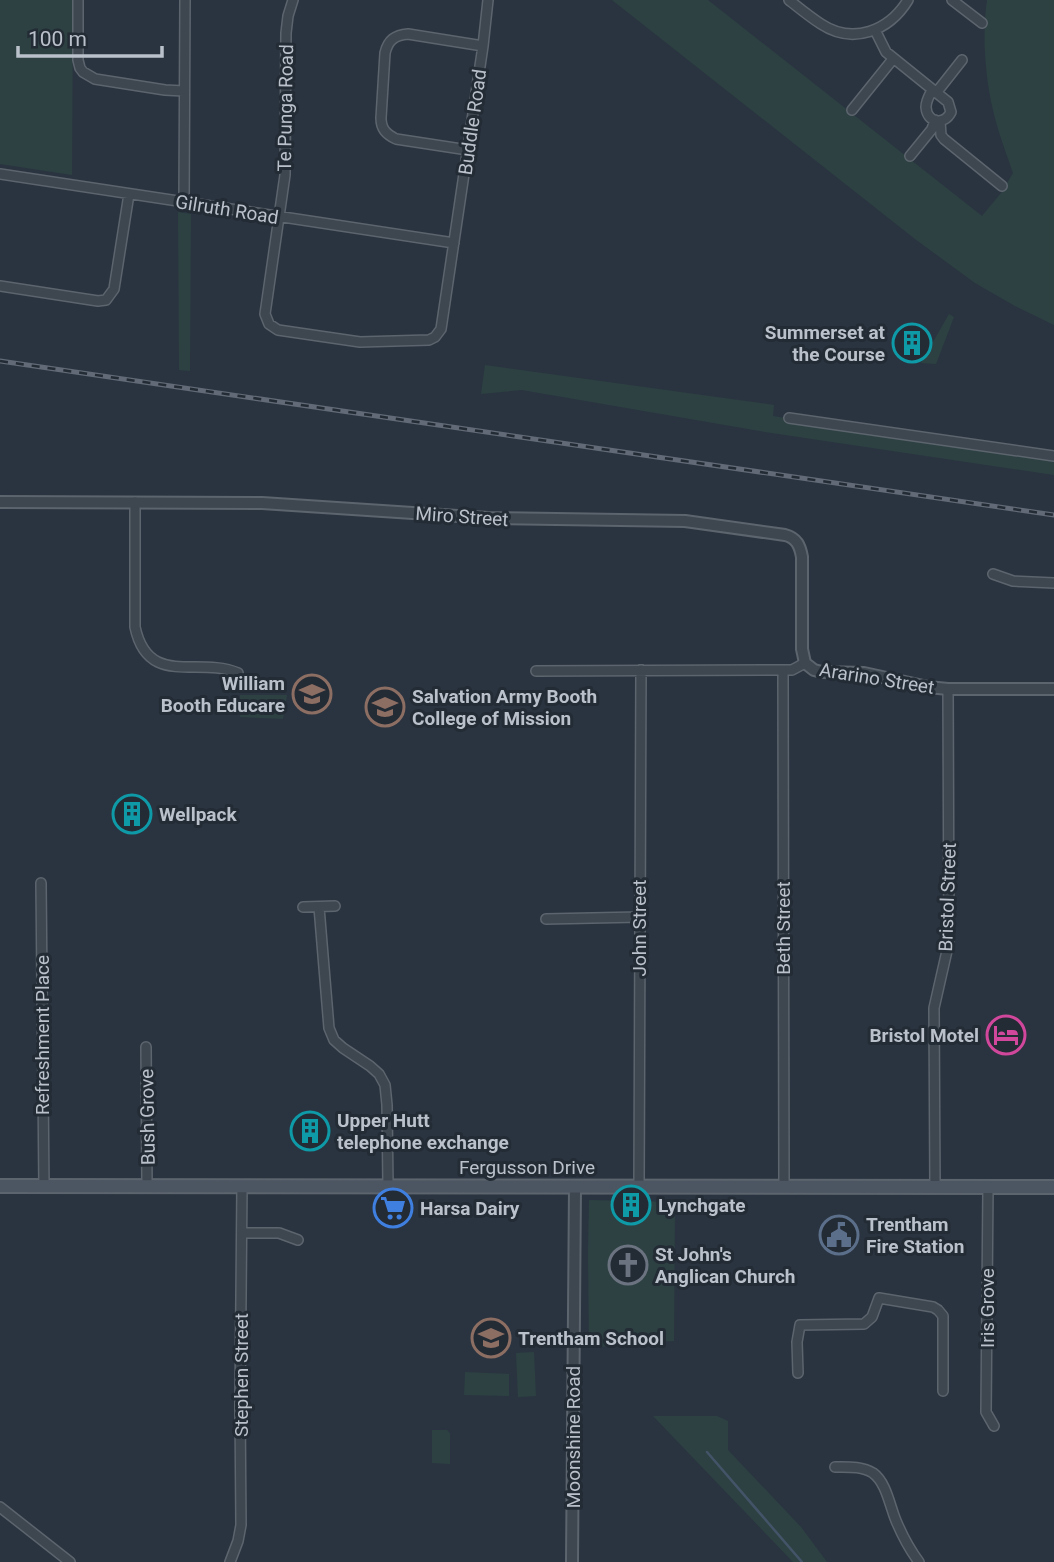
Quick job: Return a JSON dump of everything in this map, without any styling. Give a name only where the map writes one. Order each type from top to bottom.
[{"type":"main road","name":"Fergusson Drive","points":[[0,1186],[1054,1187]]},
{"type":"street","points":[[78,0],[78,60],[83,72],[94,79],[184,91]]},
{"type":"street","points":[[184,202],[185,0]]},
{"type":"street","name":"Te Punga Road","points":[[293,0],[286,23],[285,175],[265,314],[267,321],[272,327],[282,331],[360,342],[433,339],[442,327],[454,243]]},
{"type":"street","name":"Buddle Road","points":[[454,243],[488,0]]},
{"type":"street","points":[[789,0],[821,25],[849,34],[875,30],[899,13],[908,0]]},
{"type":"street","points":[[952,0],[982,23]]},
{"type":"street","points":[[875,30],[883,48],[893,59],[950,106],[948,117],[938,121],[910,156]]},
{"type":"street","points":[[468,150],[396,139],[385,133],[381,124],[385,53],[392,39],[402,34],[483,46]]},
{"type":"street","points":[[852,110],[893,59]]},
{"type":"street","points":[[962,60],[934,92],[926,107],[929,116],[938,121],[944,139],[1002,186]]},
{"type":"street","name":"Gilruth Road","points":[[0,174],[454,243]]},
{"type":"street","points":[[0,286],[106,300],[114,289],[129,194]]},
{"type":"street","points":[[789,418],[1054,456]]},
{"type":"street","name":"Miro Street","points":[[0,502],[262,503],[509,519],[685,521],[785,535],[792,537],[800,545],[802,557],[802,649],[805,663]]},
{"type":"street","points":[[135,502],[135,627],[138,641],[144,651],[161,664],[173,667],[227,668],[238,673]]},
{"type":"street","points":[[993,575],[1013,581],[1054,583]]},
{"type":"street","name":"Ararino Street","points":[[537,671],[792,670],[805,663],[822,672],[864,673],[928,687],[1054,689]]},
{"type":"street","name":"John Street","points":[[639,1186],[641,670]]},
{"type":"street","name":"Beth Street","points":[[783,670],[784,1187]]},
{"type":"street","name":"Bristol Street","points":[[935,1187],[934,1008],[949,942],[948,689]]},
{"type":"street","name":"Refreshment Place","points":[[41,883],[44,1186]]},
{"type":"street","points":[[303,907],[335,906]]},
{"type":"street","points":[[319,907],[329,1028],[334,1040],[370,1066],[379,1074],[385,1085],[388,1186]]},
{"type":"street","points":[[546,919],[639,917]]},
{"type":"street","name":"Bush Grove","points":[[146,1047],[148,1186]]},
{"type":"street","name":"Stephen Street","points":[[230,1562],[239,1541],[241,1525],[242,1186]]},
{"type":"street","name":"Moonshine Road","points":[[572,1562],[575,1187]]},
{"type":"street","name":"Iris Grove","points":[[988,1187],[986,1412],[994,1426]]},
{"type":"street","points":[[243,1233],[279,1233],[298,1240]]},
{"type":"street","points":[[798,1373],[797,1342],[800,1325],[864,1324],[872,1317],[878,1298],[933,1307],[943,1316],[943,1391]]},
{"type":"street","points":[[835,1467],[862,1468],[881,1481],[896,1521],[919,1562]]},
{"type":"street","points":[[0,1507],[70,1562]]},
{"type":"green space","points":[[0,0],[73,0],[72,175],[0,164]]},
{"type":"green space","points":[[612,0],[708,0],[982,216],[1013,173],[997,126],[988,84],[985,55],[987,0],[1054,0],[1054,325],[975,283],[915,239]]},
{"type":"green space","points":[[178,212],[191,214],[190,371],[179,370]]},
{"type":"green space","points":[[949,314],[954,317],[936,364],[921,363]]},
{"type":"green space","points":[[485,365],[774,405],[773,416],[1054,460],[1054,475],[765,432],[522,390],[481,394]]},
{"type":"green space","points":[[240,695],[287,695],[283,719],[240,717]]},
{"type":"green space","points":[[589,1200],[628,1201],[627,1208],[634,1209],[635,1201],[675,1202],[674,1341],[589,1347]]},
{"type":"green space","points":[[534,1352],[536,1396],[518,1397],[516,1353]]},
{"type":"green space","points":[[465,1372],[509,1374],[509,1396],[464,1395]]},
{"type":"green space","points":[[653,1416],[717,1416],[728,1421],[728,1450],[801,1527],[827,1562],[793,1562]]},
{"type":"green space","points":[[432,1430],[447,1430],[450,1433],[450,1464],[432,1463]]},
{"type":"waterway","points":[[707,1452],[802,1562]]},
{"type":"railway","points":[[0,361],[1054,515]]},
{"type":"place","name":"Summerset at the Course","points":[[912,343]]},
{"type":"place","name":"William Booth Educare","points":[[312,694]]},
{"type":"place","name":"Salvation Army Booth College of Mission","points":[[385,707]]},
{"type":"place","name":"Wellpack","points":[[132,814]]},
{"type":"place","name":"Bristol Motel","points":[[1006,1035]]},
{"type":"place","name":"Upper Hutt telephone exchange","points":[[310,1131]]},
{"type":"place","name":"Lynchgate","points":[[631,1205]]},
{"type":"place","name":"Harsa Dairy","points":[[393,1208]]},
{"type":"place","name":"Trentham Fire Station","points":[[839,1235]]},
{"type":"place","name":"St John's Anglican Church","points":[[628,1265]]},
{"type":"place","name":"Trentham School","points":[[491,1338]]}]
